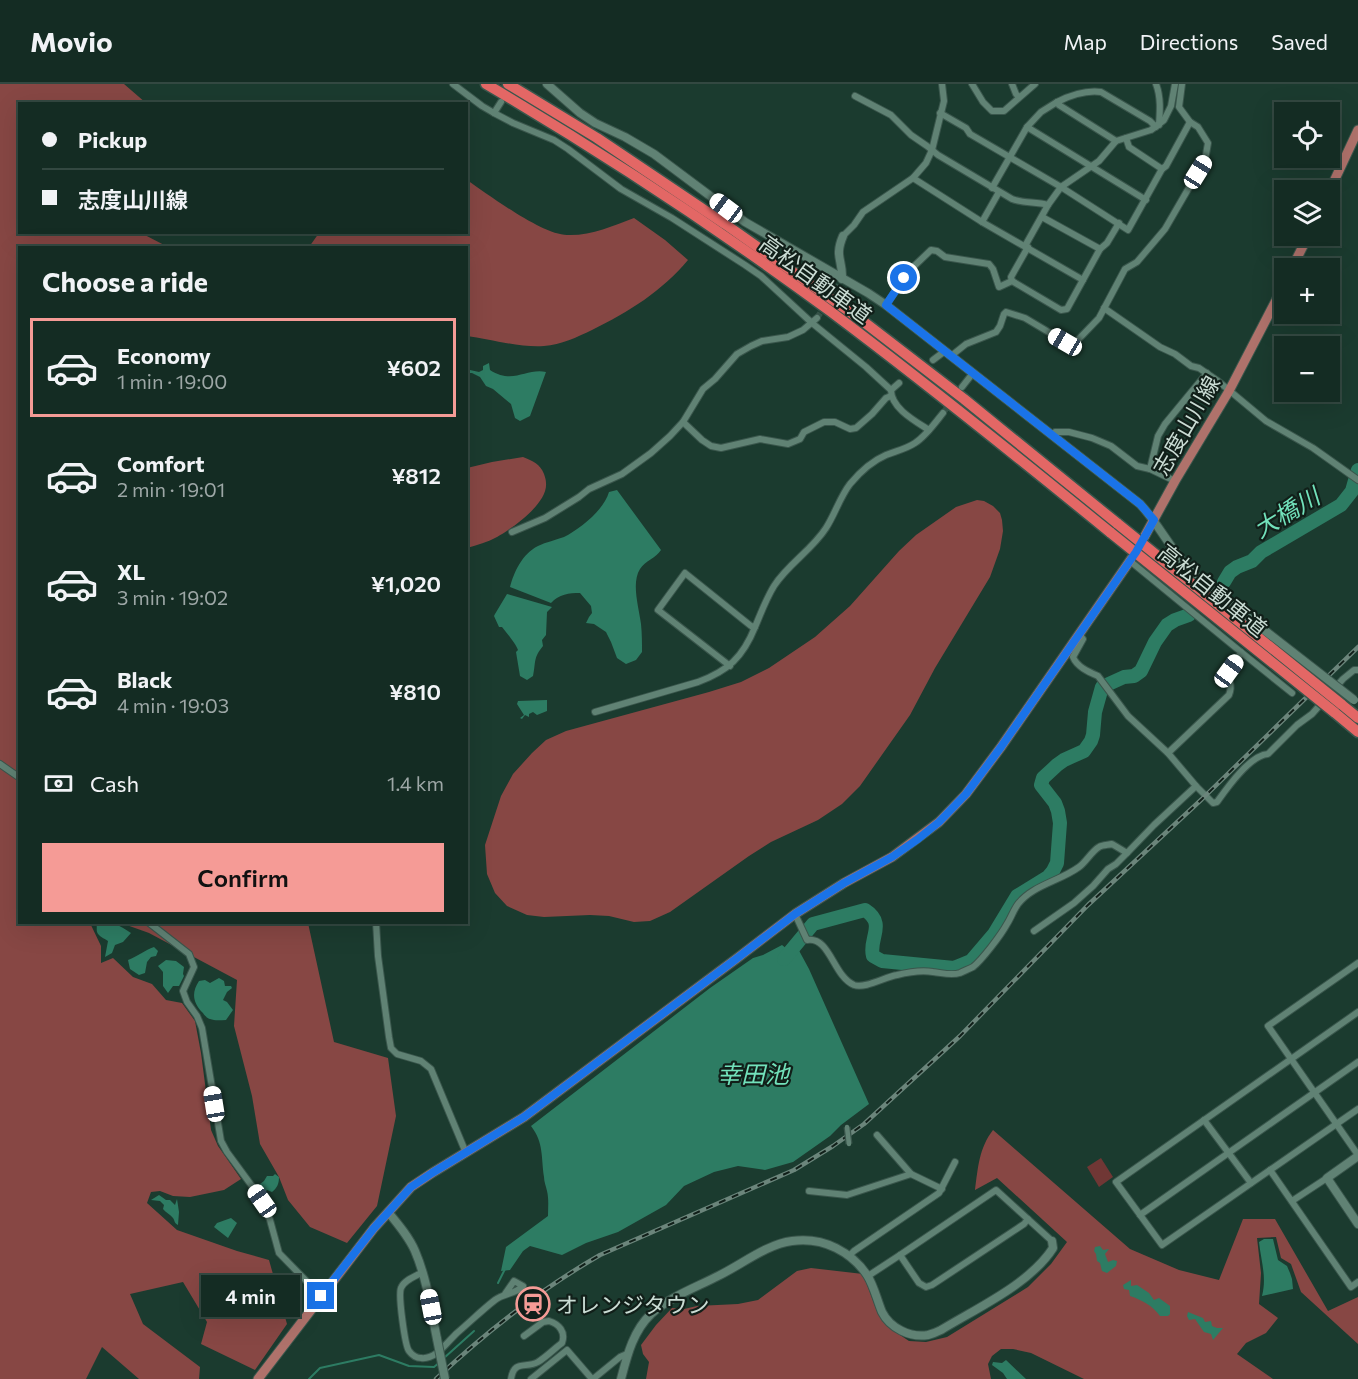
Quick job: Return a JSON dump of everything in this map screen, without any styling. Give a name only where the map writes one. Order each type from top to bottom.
[{"type":"highway","name":"高松自動車道","points":[[486,84],[592,148],[700,220],[829,311],[1115,529],[1338,708],[1358,732]]},
{"type":"highway","name":"高松自動車道","points":[[508,84],[597,138],[725,224],[864,322],[964,399],[1115,529]]},
{"type":"highway","name":"高松自動車道","points":[[1338,708],[1358,718]]},
{"type":"main road","points":[[1335,180],[1358,130]]},
{"type":"main road","name":"志度山川線","points":[[258,1379],[321,1296],[388,1212],[411,1187],[524,1117],[795,914],[844,883],[892,857],[918,839],[939,822],[966,794],[1130,561],[1174,481],[1229,390],[1274,304]]},
{"type":"street","points":[[453,84],[494,113],[555,140],[621,189],[724,250],[761,276],[866,367],[891,393],[895,404],[929,430]]},
{"type":"street","points":[[547,84],[580,113],[654,154],[745,222],[841,282],[886,305],[1140,504],[1185,564],[1200,578],[1356,702]]},
{"type":"street","points":[[841,282],[843,271],[838,257],[843,236],[863,212],[913,178],[926,163],[932,150],[944,101],[942,84]]},
{"type":"street","points":[[972,84],[983,102],[992,111],[1004,111],[1035,84]]},
{"type":"street","points":[[1011,84],[1019,97]]},
{"type":"street","points":[[1156,84],[1160,109],[1158,126]]},
{"type":"street","points":[[1012,281],[1011,277],[1026,246],[1048,205],[1061,187],[1099,161],[1116,141],[1158,126],[1171,106],[1174,84]]},
{"type":"street","points":[[933,360],[996,332],[1006,312],[1025,318],[1072,346],[1099,318],[1125,268],[1137,262],[1165,229],[1205,160],[1208,143],[1198,127],[1190,122],[1179,107],[1182,84]]},
{"type":"street","points":[[992,188],[1027,127],[1041,112],[1068,96],[1092,91],[1101,92],[1158,126]]},
{"type":"street","points":[[855,96],[891,115],[910,135],[999,192],[1023,203],[1048,205]]},
{"type":"street","points":[[494,113],[501,102]]},
{"type":"street","points":[[1057,102],[1116,141]]},
{"type":"street","points":[[940,113],[966,128],[970,134],[1061,187],[1128,230],[1190,122]]},
{"type":"street","points":[[1027,127],[1146,200]]},
{"type":"street","points":[[1126,138],[1129,147],[1162,169]]},
{"type":"street","points":[[913,178],[982,222],[1083,280]]},
{"type":"street","points":[[982,222],[999,192]]},
{"type":"street","points":[[1042,217],[1100,249]]},
{"type":"street","points":[[1012,281],[1061,310],[1066,309],[1100,249],[1107,243],[1119,223]]},
{"type":"street","points":[[886,305],[910,270],[931,250],[945,257],[989,264],[999,287],[1012,281]]},
{"type":"street","points":[[1104,308],[1160,347],[1207,373],[1266,421],[1312,448],[1358,480]]},
{"type":"street","points":[[512,532],[545,518],[588,489],[622,474],[670,436],[704,389],[736,354],[762,341],[788,338],[803,330],[814,320]]},
{"type":"street","points":[[962,387],[973,373]]},
{"type":"street","points":[[1150,469],[1158,436],[1165,424],[1207,373]]},
{"type":"street","points":[[682,422],[711,446],[721,448],[760,440],[788,444],[800,439],[804,432],[824,422],[835,422],[850,429],[856,428],[872,414],[899,383]]},
{"type":"street","points":[[595,712],[698,682],[730,666],[749,643],[774,585],[788,568],[809,550],[826,528],[848,487],[859,474],[879,459],[917,442],[943,413]]},
{"type":"street","points":[[1052,435],[1055,432],[1068,432],[1092,438],[1111,446],[1137,466],[1150,469],[1174,481]]},
{"type":"street","points":[[1130,561],[1292,693]]},
{"type":"street","points":[[730,666],[658,610],[685,573],[755,627]]},
{"type":"street","points":[[1079,634],[1083,639],[1073,657],[1075,663],[1098,676],[1128,716],[1168,753],[1213,803],[1217,802],[1227,787],[1253,760],[1260,754],[1268,754],[1297,725],[1312,714],[1343,679],[1354,670],[1358,670]]},
{"type":"street","points":[[1168,753],[1229,695],[1232,688],[1229,671],[1242,652]]},
{"type":"street","points":[[0,764],[18,777]]},
{"type":"street","points":[[1034,931],[1074,903],[1093,886],[1196,786]]},
{"type":"street","points":[[795,914],[807,940],[812,939],[819,942],[837,969],[846,980],[854,985],[863,986],[894,975],[912,972],[932,971],[950,975],[972,968],[1006,926],[1018,904],[1026,896],[1081,865],[1098,848],[1112,844],[1127,854]]},
{"type":"street","points":[[151,924],[189,954],[194,967],[183,991],[202,1028],[221,1141],[262,1201],[279,1253],[321,1296]]},
{"type":"street","points":[[376,924],[378,957],[391,1048],[397,1054],[421,1062],[431,1069],[466,1153]]},
{"type":"street","points":[[1292,1202],[1358,1155],[1268,1026],[1358,963]]},
{"type":"street","points":[[1358,1012],[1116,1182],[1162,1245],[1358,1109]]},
{"type":"street","points":[[1140,1215],[1358,1062]]},
{"type":"street","points":[[1204,1120],[1251,1183]]},
{"type":"street","points":[[847,1126],[849,1144]]},
{"type":"street","points":[[877,1136],[911,1174],[942,1189]]},
{"type":"street","points":[[849,1256],[939,1193],[955,1162]]},
{"type":"street","points":[[1270,1170],[1351,1287],[1358,1282]]},
{"type":"street","points":[[809,1191],[847,1195],[911,1174]]},
{"type":"street","points":[[1327,1178],[1358,1224]]},
{"type":"street","points":[[621,1379],[627,1354],[639,1329],[650,1315],[683,1292],[717,1277],[772,1247],[790,1241],[808,1240],[825,1243],[849,1256],[868,1276],[883,1314],[890,1323],[901,1331],[913,1335],[928,1335],[941,1330],[1022,1280],[1049,1254],[1053,1248],[1052,1241],[996,1190],[868,1276]]},
{"type":"street","points":[[388,1212],[415,1250],[423,1272],[445,1379]]},
{"type":"street","points":[[900,1255],[919,1283],[926,1287],[1024,1224],[1028,1219]]},
{"type":"street","points":[[423,1272],[401,1287],[400,1298],[408,1350],[414,1356],[422,1359],[441,1350],[458,1332],[504,1294]]},
{"type":"street","points":[[511,1379],[516,1367],[536,1364],[562,1343],[563,1338],[559,1326],[549,1321],[543,1322],[524,1336]]},
{"type":"street","points":[[531,1379],[567,1350],[592,1379],[627,1354]]},
{"type":"shaded area","points":[[0,84],[124,84],[145,102],[18,102],[18,234],[143,234],[166,246],[18,246],[18,924],[90,924],[101,946],[101,963],[113,958],[133,977],[152,984],[166,1000],[182,1003],[195,1021],[211,1130],[218,1146],[241,1179],[224,1190],[190,1197],[173,1196],[160,1191],[151,1192],[147,1203],[177,1230],[269,1260],[287,1324],[255,1370],[201,1344],[207,1322],[183,1282],[130,1294],[143,1324],[200,1367],[199,1379],[139,1379],[102,1347],[86,1379],[0,1379]]},
{"type":"shaded area","points":[[468,181],[530,222],[556,233],[584,234],[634,218],[688,260],[656,291],[619,316],[569,340],[535,346],[468,336],[468,246],[310,246],[318,234],[468,234]]},
{"type":"shaded area","points":[[523,457],[536,463],[544,474],[545,491],[536,507],[504,533],[468,548],[468,468]]},
{"type":"shaded area","points":[[977,500],[993,506],[1000,513],[1002,520],[1000,549],[990,577],[935,668],[910,715],[860,786],[842,804],[818,820],[771,842],[670,912],[650,921],[634,922],[609,916],[590,915],[544,917],[527,915],[507,906],[495,893],[487,874],[485,845],[501,796],[513,774],[546,740],[566,731],[741,682],[769,668],[815,637],[850,606],[916,535],[956,507]]},
{"type":"shaded area","points":[[124,924],[308,924],[334,1042],[388,1058],[396,1116],[377,1206],[347,1243],[310,1227],[288,1200],[279,1177],[260,1144],[252,1096],[234,1026],[237,980],[149,933]]},
{"type":"shaded area","points":[[993,1130],[1130,1249],[1179,1270],[1219,1280],[1243,1219],[1275,1219],[1328,1311],[1358,1297],[1358,1344],[1301,1292],[1291,1264],[1281,1258],[1276,1237],[1257,1238],[1261,1273],[1259,1304],[1278,1318],[1266,1333],[1246,1343],[1237,1354],[1273,1379],[1084,1379],[1031,1353],[1001,1349],[992,1356],[988,1364],[991,1379],[646,1379],[649,1362],[643,1354],[641,1345],[672,1308],[738,1304],[758,1300],[797,1271],[811,1268],[863,1274],[878,1314],[894,1331],[909,1341],[926,1342],[947,1337],[1028,1287],[1051,1264],[1067,1242],[997,1178],[975,1190],[982,1151]]},
{"type":"shaded area","points":[[1101,1158],[1113,1177],[1099,1187],[1087,1167]]},
{"type":"water","points":[[489,363],[490,370],[506,376],[546,372],[530,416],[520,421],[515,418],[511,404],[486,386],[480,377],[468,373],[470,370],[479,372]]},
{"type":"water","points":[[617,490],[661,550],[642,566],[637,575],[636,588],[642,652],[636,660],[626,664],[617,658],[606,632],[594,624],[586,623],[592,613],[591,606],[580,593],[564,595],[551,603],[510,587],[516,570],[532,549],[564,537],[577,529],[597,512],[609,492]]},
{"type":"water","points":[[507,594],[552,607],[547,612],[546,635],[542,640],[543,646],[536,657],[533,676],[527,680],[520,676],[517,647],[502,627],[499,627],[494,616]]},
{"type":"water","points":[[547,700],[547,711],[537,715],[533,712],[529,714],[529,717],[525,715],[522,719],[520,718],[524,715],[517,704],[518,701]]},
{"type":"water","points":[[114,924],[131,933],[123,942],[115,945],[112,953],[105,957],[108,941],[98,934],[96,925]]},
{"type":"water","name":"幸田池","points":[[782,945],[787,949],[796,945],[809,969],[869,1104],[793,1162],[765,1170],[738,1166],[714,1172],[684,1186],[666,1205],[618,1232],[586,1243],[562,1255],[530,1246],[523,1251],[510,1270],[501,1271],[506,1247],[548,1216],[548,1197],[541,1150],[538,1138],[531,1126],[710,988],[753,958]]},
{"type":"water","points":[[154,947],[158,951],[156,956],[151,957],[147,962],[145,973],[139,975],[130,969],[128,960]]},
{"type":"water","points":[[166,960],[176,961],[184,967],[184,976],[179,986],[173,986],[168,993],[163,986],[163,972],[158,966]]},
{"type":"water","points":[[219,978],[224,981],[225,986],[232,988],[223,1000],[233,1010],[226,1020],[207,1018],[194,998],[199,981],[205,980],[210,983]]},
{"type":"water","points":[[275,1174],[279,1177],[278,1184],[272,1192],[267,1190],[263,1195],[260,1184],[267,1176]]},
{"type":"water","points":[[159,1195],[175,1205],[177,1199],[178,1225],[163,1209],[164,1205],[160,1201],[151,1200]]},
{"type":"water","points":[[231,1218],[237,1223],[228,1238],[214,1227],[217,1223]]},
{"type":"water","points":[[1264,1239],[1273,1239],[1278,1260],[1287,1266],[1290,1273],[1293,1289],[1262,1296],[1264,1276],[1259,1242]]},
{"type":"water","points":[[1100,1246],[1103,1250],[1109,1249],[1105,1254],[1108,1262],[1117,1261],[1116,1266],[1107,1273],[1102,1271],[1094,1251],[1095,1247]]},
{"type":"water","points":[[1131,1280],[1131,1286],[1137,1285],[1149,1293],[1154,1300],[1159,1298],[1170,1306],[1170,1314],[1160,1316],[1147,1304],[1130,1296],[1129,1290],[1124,1289],[1123,1285]]},
{"type":"water","points":[[1188,1312],[1203,1318],[1205,1322],[1211,1321],[1212,1326],[1223,1328],[1213,1340],[1211,1334],[1204,1332],[1195,1319],[1189,1320]]},
{"type":"water","points":[[1006,1360],[1026,1379],[1007,1379],[992,1365],[993,1362],[1002,1363]]},
{"type":"waterway","name":"大橋川","points":[[1224,582],[1230,572],[1237,567],[1252,561],[1261,552],[1341,505],[1352,491],[1358,470]]},
{"type":"waterway","name":"大橋川","points":[[784,959],[813,924],[865,910],[871,915],[876,926],[873,956],[882,961],[954,968],[971,961],[994,934],[1017,896],[1048,877],[1057,863],[1060,823],[1055,803],[1041,785],[1043,778],[1064,760],[1084,751],[1091,741],[1095,712],[1102,687],[1124,677],[1134,676],[1141,671],[1155,642],[1167,625],[1189,615]]},
{"type":"waterway","points":[[498,1283],[505,1269]]},
{"type":"waterway","points":[[444,1358],[474,1331]]},
{"type":"waterway","points":[[309,1379],[320,1368],[379,1355],[409,1366],[434,1367],[440,1362]]},
{"type":"tunnel","points":[[817,318],[839,285]]},
{"type":"tunnel","points":[[943,413],[959,391]]},
{"type":"railway","points":[[436,1379],[515,1312],[600,1255],[794,1170],[864,1124],[960,1036],[1088,905],[1202,799],[1358,647]]},
{"type":"place","name":"オレンジタウン","points":[[533,1304]]},
{"type":"route","points":[[321,1296],[374,1228],[411,1187],[524,1117],[795,914],[844,883],[892,857],[939,822],[966,794],[1001,747],[1136,552],[1154,520],[1140,504],[886,305],[904,278]]}]
